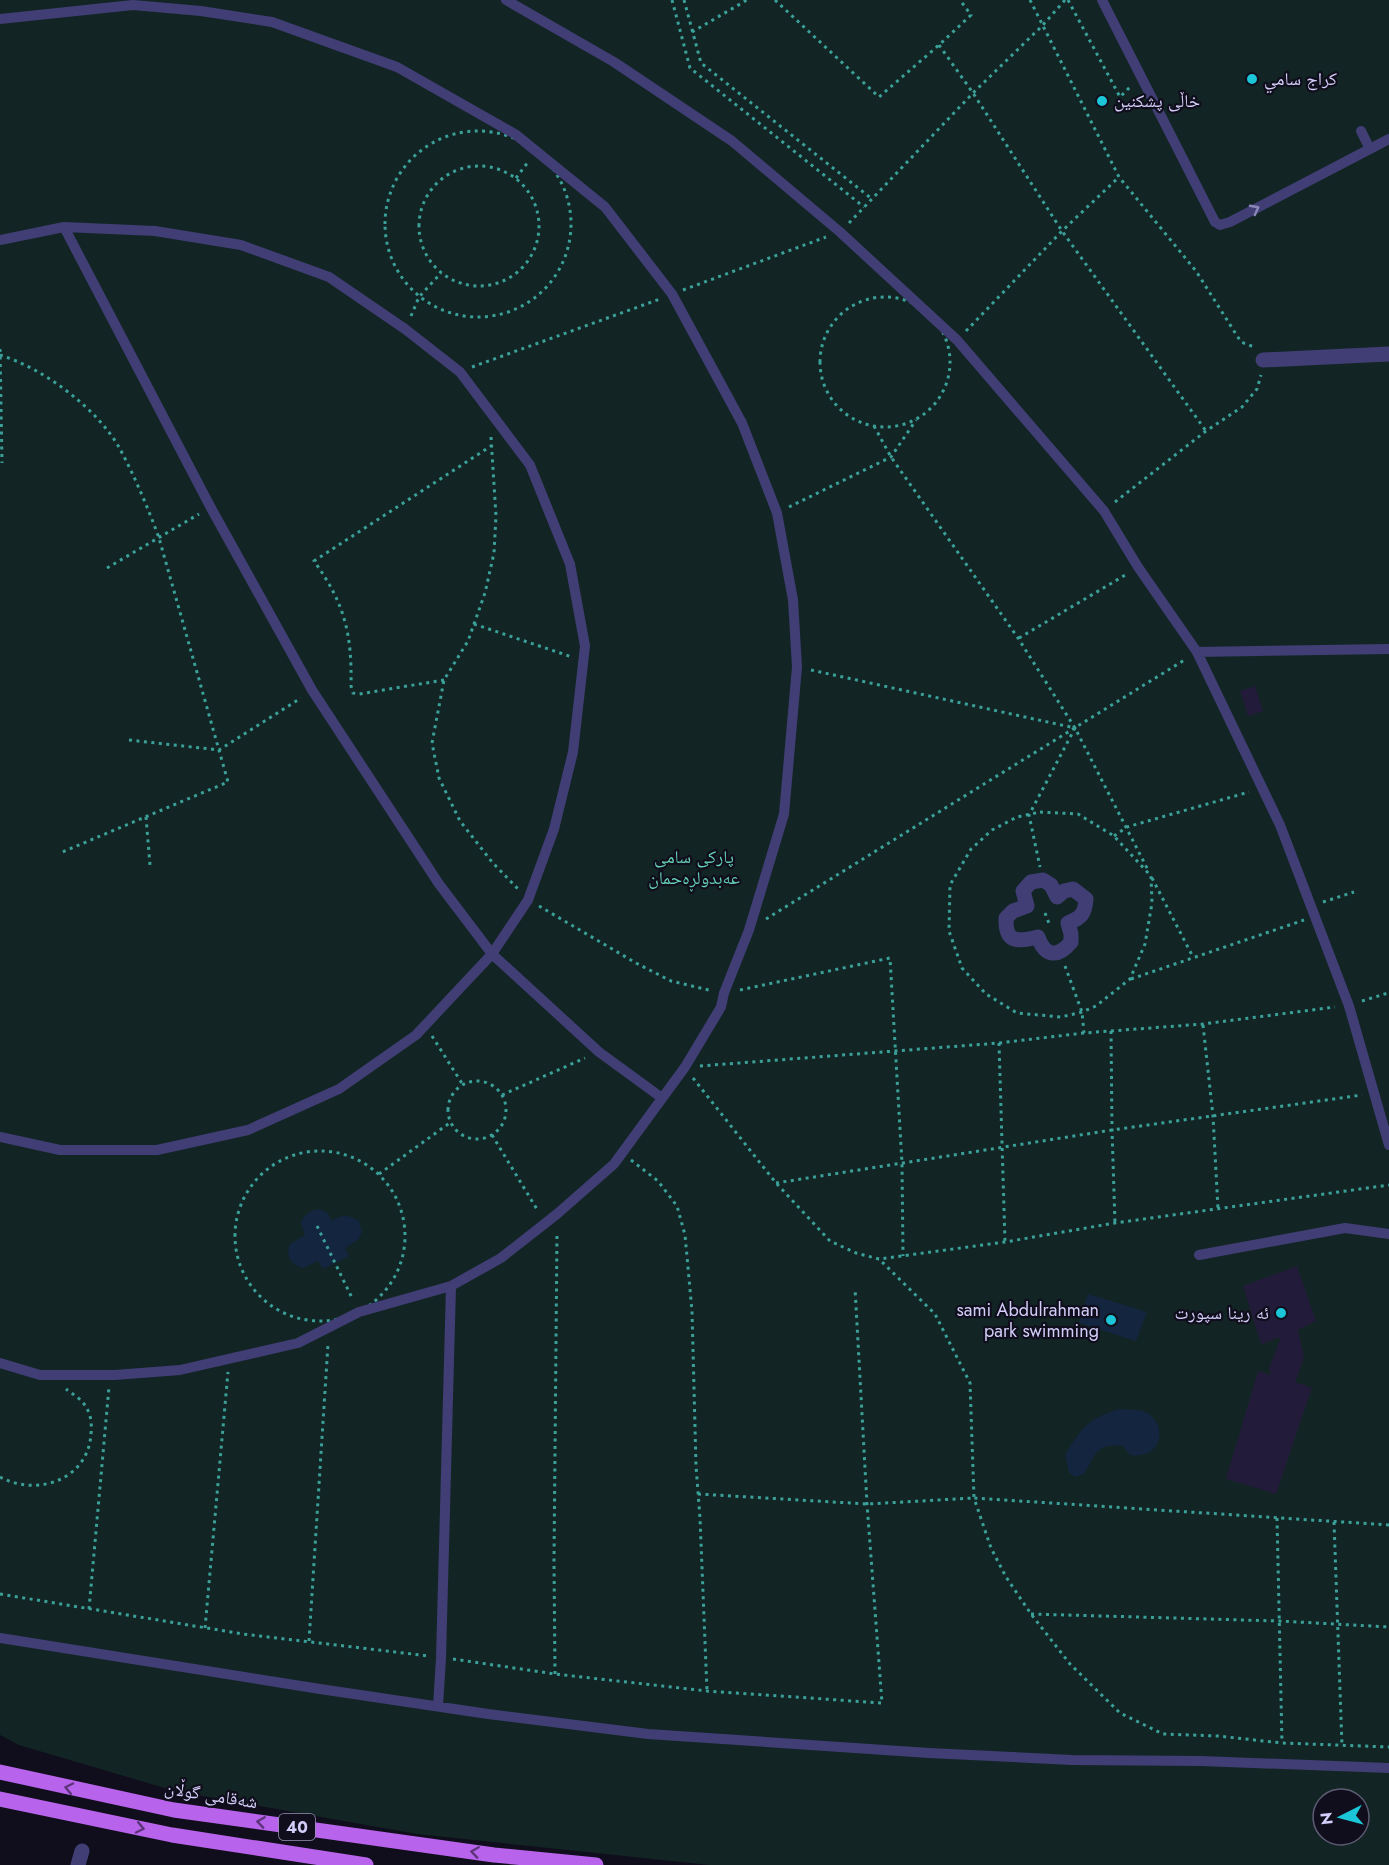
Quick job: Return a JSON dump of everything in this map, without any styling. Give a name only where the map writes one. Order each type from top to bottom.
[{"type":"main road","name":"شەقامی گوڵان","points":[[0,1772],[174,1810],[494,1855],[596,1865]]},
{"type":"main road","name":"40","points":[[0,1799],[172,1835],[366,1865]]},
{"type":"street","points":[[1263,360],[1389,354]]},
{"type":"street","points":[[1043,880],[1051,885],[1057,897],[1073,889],[1086,899],[1085,910],[1080,918],[1068,923],[1071,942],[1063,952],[1055,954],[1041,946],[1038,937],[1020,942],[1012,939],[1006,929],[1006,918],[1013,911],[1027,906],[1023,891],[1031,882],[1043,880]]},
{"type":"lane","points":[[506,0],[614,62],[732,141],[840,232],[957,340],[1104,511],[1138,567],[1197,652],[1261,788],[1281,825],[1349,1006],[1389,1145]]},
{"type":"lane","points":[[1102,0],[1215,222],[1220,225],[1389,139]]},
{"type":"lane","points":[[0,19],[133,5],[201,11],[272,22],[397,67],[515,134],[605,207],[672,294],[742,423],[777,513],[793,600],[797,667],[784,814],[749,930],[721,1006],[685,1068],[614,1164],[557,1214],[501,1258],[451,1286],[360,1312],[297,1343],[180,1370],[110,1375],[40,1375],[0,1363]]},
{"type":"lane","points":[[1361,132],[1370,149]]},
{"type":"lane","points":[[0,240],[64,227],[155,231],[242,245],[329,277],[405,328],[460,372],[530,465],[570,564],[585,646],[573,752],[554,829],[528,900],[492,954],[416,1035],[339,1089],[248,1130],[157,1150],[60,1150],[0,1137]]},
{"type":"lane","points":[[64,227],[211,508],[312,690],[439,884],[492,954],[599,1052],[662,1098]]},
{"type":"lane","points":[[1197,652],[1389,649]]},
{"type":"lane","points":[[1199,1255],[1345,1228],[1389,1233]]},
{"type":"lane","points":[[438,1706],[451,1286]]},
{"type":"lane","points":[[0,1638],[187,1670],[648,1734],[928,1753],[1072,1760],[1201,1761],[1389,1768]]},
{"type":"path","points":[[672,0],[690,68],[864,207]]},
{"type":"path","points":[[684,0],[701,63],[872,199]]},
{"type":"path","points":[[692,32],[747,0]]},
{"type":"path","points":[[775,0],[879,97],[971,15],[960,0]]},
{"type":"path","points":[[1030,0],[1119,177],[1196,271],[1241,342],[1254,347],[1263,360],[1263,370],[1257,389],[1242,407],[1206,431],[1104,511]]},
{"type":"path","points":[[460,372],[840,232],[1066,0],[1119,98],[1140,76]]},
{"type":"path","points":[[939,45],[973,93],[1062,231],[1206,431]]},
{"type":"path","points":[[483,131],[502,134],[536,151],[550,164],[560,179],[567,196],[570,214],[571,233],[567,251],[550,283],[522,306],[505,314],[488,317],[452,314],[419,297],[405,283],[395,267],[388,248],[385,229],[386,209],[391,191],[400,173],[412,158],[427,146],[444,137],[463,132],[483,131]]},
{"type":"path","points":[[516,178],[536,151]]},
{"type":"path","points":[[472,166],[492,167],[516,178],[532,196],[539,219],[537,243],[526,263],[508,279],[486,286],[462,284],[441,273],[425,251],[420,232],[421,212],[432,188],[453,171],[472,166]]},
{"type":"path","points":[[777,513],[891,457],[917,419],[934,404],[946,385],[957,340],[1062,231],[1119,177]]},
{"type":"path","points":[[405,328],[419,297],[441,273]]},
{"type":"path","points":[[917,419],[896,426],[874,426],[853,419],[836,405],[824,386],[819,364],[822,342],[832,323],[848,307],[868,298],[890,296],[912,302],[930,314],[941,328],[948,345],[950,363]]},
{"type":"path","points":[[0,349],[2,463]]},
{"type":"path","points":[[0,355],[20,361],[41,372],[86,408],[120,448],[159,538],[228,782],[60,853]]},
{"type":"path","points":[[874,426],[891,457],[1018,638],[1075,728],[1193,957]]},
{"type":"path","points":[[491,434],[496,516],[494,553],[485,593],[474,624],[460,656],[444,680],[432,743],[439,778],[460,821],[492,862],[528,900],[671,981],[724,993],[890,958],[902,1163],[903,1256]]},
{"type":"path","points":[[444,680],[359,694],[353,693],[351,644],[346,623],[337,598],[314,561],[491,446]]},
{"type":"path","points":[[107,568],[211,508]]},
{"type":"path","points":[[1018,638],[1138,567]]},
{"type":"path","points":[[474,624],[582,660]]},
{"type":"path","points":[[749,930],[1197,652]]},
{"type":"path","points":[[797,667],[1075,728]]},
{"type":"path","points":[[129,741],[219,750],[312,690]]},
{"type":"path","points":[[1043,880],[1029,815],[1075,728]]},
{"type":"path","points":[[1114,836],[1127,827],[1261,788]]},
{"type":"path","points":[[1130,979],[1145,944],[1152,903],[1151,876],[1114,836],[1078,814],[1040,812],[1017,817],[992,830],[971,849],[950,885],[949,931],[962,968],[986,994],[1017,1013],[1061,1017],[1082,1012],[1096,1005],[1130,979],[1312,912],[1354,892]]},
{"type":"path","points":[[146,817],[150,865]]},
{"type":"path","points":[[1059,953],[1082,1012],[1084,1033]]},
{"type":"path","points":[[685,1068],[895,1052],[1084,1033],[1203,1024],[1349,1006],[1388,993]]},
{"type":"path","points":[[1203,1024],[1213,1116],[1218,1209]]},
{"type":"path","points":[[425,1026],[463,1085]]},
{"type":"path","points":[[1111,1031],[1115,1223]]},
{"type":"path","points":[[999,1043],[1005,1242]]},
{"type":"path","points":[[502,1095],[599,1052]]},
{"type":"path","points":[[685,1068],[776,1183],[830,1241],[856,1253],[879,1259],[1389,1185]]},
{"type":"path","points":[[471,1082],[489,1084],[502,1095],[506,1113],[499,1130],[492,1135],[483,1139],[464,1136],[451,1122],[448,1106],[456,1090],[463,1085],[471,1082]]},
{"type":"path","points":[[776,1183],[1112,1130],[1373,1093]]},
{"type":"path","points":[[379,1174],[451,1122]]},
{"type":"path","points":[[492,1135],[546,1223]]},
{"type":"path","points":[[327,1151],[355,1158],[379,1174],[395,1196],[404,1221],[405,1248],[397,1274],[381,1296],[360,1312],[332,1321],[304,1320],[277,1310],[255,1292],[241,1267],[235,1239],[239,1210],[252,1185],[273,1165],[299,1153],[327,1151]]},
{"type":"path","points":[[622,1153],[658,1181],[677,1206],[685,1235],[692,1311],[696,1466],[707,1691]]},
{"type":"path","points":[[555,1674],[557,1214]]},
{"type":"path","points":[[317,1226],[360,1312]]},
{"type":"path","points":[[879,1259],[935,1314],[970,1383],[974,1498],[991,1548],[1006,1577],[1070,1664],[1120,1713],[1162,1734],[1218,1736],[1282,1743],[1389,1747]]},
{"type":"path","points":[[0,1594],[205,1628],[555,1674],[707,1691],[882,1703],[867,1504],[855,1288]]},
{"type":"path","points":[[309,1641],[329,1327]]},
{"type":"path","points":[[205,1628],[229,1358]]},
{"type":"path","points":[[0,1477],[26,1486],[48,1485],[84,1463],[91,1442],[92,1421],[84,1403],[60,1384],[40,1375]]},
{"type":"path","points":[[89,1609],[110,1375]]},
{"type":"path","points":[[698,1494],[867,1504],[974,1498],[1389,1525]]},
{"type":"path","points":[[1278,1518],[1282,1743]]},
{"type":"path","points":[[1334,1522],[1342,1746]]},
{"type":"path","points":[[1031,1614],[1279,1621],[1389,1627]]},
{"type":"green space","name":"پارکی سامی عەبدولڕەحمان","points":[[0,0],[1389,0],[1389,1865],[710,1865],[417,1834],[175,1791],[19,1745],[0,1735]]},
{"type":"water","points":[[319,1209],[328,1213],[331,1221],[338,1217],[352,1217],[359,1221],[362,1232],[359,1239],[345,1248],[349,1256],[323,1269],[318,1261],[303,1268],[290,1259],[288,1253],[290,1244],[305,1235],[301,1223],[305,1215]]},
{"type":"water","points":[[1088,1294],[1147,1312],[1136,1341],[1079,1323]]},
{"type":"water","points":[[1119,1409],[1141,1410],[1151,1416],[1157,1423],[1159,1431],[1156,1446],[1150,1452],[1130,1455],[1123,1446],[1107,1446],[1098,1451],[1084,1474],[1076,1477],[1069,1473],[1065,1455],[1076,1437],[1100,1416]]},
{"type":"building","points":[[1255,686],[1263,711],[1248,716],[1240,691]]},
{"type":"building","points":[[1297,1266],[1316,1321],[1298,1330],[1304,1358],[1295,1382],[1312,1388],[1276,1494],[1226,1479],[1258,1371],[1271,1375],[1269,1368],[1281,1337],[1261,1344],[1243,1286]]},
{"type":"place","name":"کراج سامي","points":[[1252,79]]},
{"type":"place","name":"خاڵی پشکنین","points":[[1102,101]]},
{"type":"place","name":"ئه رينا سپورت","points":[[1281,1313]]},
{"type":"place","name":"sami Abdulrahman park swimming","points":[[1111,1320]]}]
